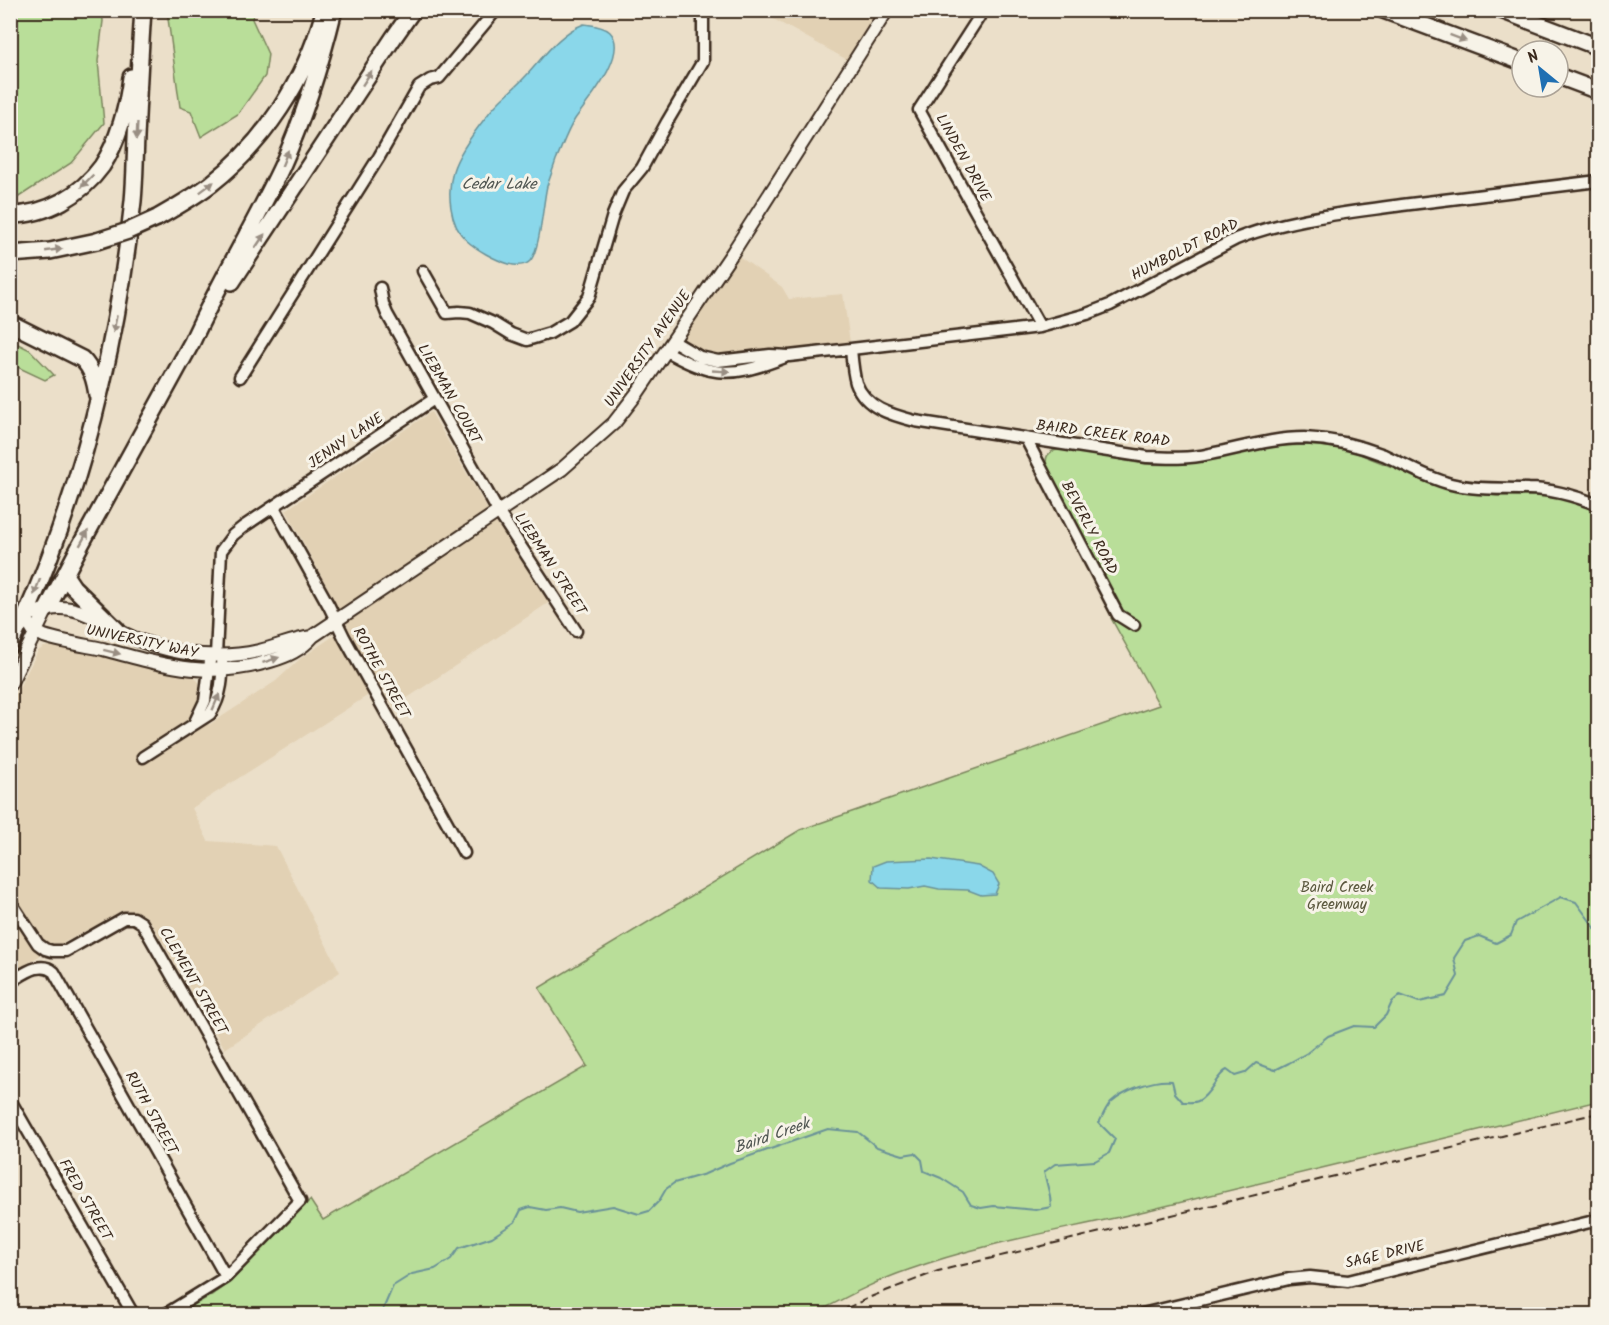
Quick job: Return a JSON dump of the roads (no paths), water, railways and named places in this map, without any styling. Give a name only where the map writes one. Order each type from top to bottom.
[{"type":"highway","points":[[25,617],[73,486],[97,402],[115,325],[133,198],[143,10]]},
{"type":"highway","points":[[10,254],[50,251],[97,241],[128,231],[157,218],[213,183],[255,141],[284,104],[305,64],[318,33],[324,10]]},
{"type":"highway","points":[[47,609],[192,342],[282,166],[312,87],[334,10]]},
{"type":"highway","points":[[192,342],[413,10]]},
{"type":"highway","points":[[1383,10],[1510,58]]},
{"type":"highway","points":[[1501,10],[1599,47]]},
{"type":"highway","points":[[10,215],[37,212],[65,200],[87,182],[101,166],[110,151],[122,119],[142,30]]},
{"type":"highway","points":[[1570,80],[1599,91]]},
{"type":"highway","points":[[10,323],[77,355],[84,361],[94,380],[97,402]]},
{"type":"highway","points":[[65,575],[73,587],[117,630]]},
{"type":"main road","name":"UNIVERSITY AVENUE","points":[[313,636],[562,470],[614,423],[670,346],[738,244],[887,10]]},
{"type":"main road","name":"UNIVERSITY WAY","points":[[25,617],[47,609],[63,608],[80,612],[139,640],[188,654],[216,655],[255,652],[313,636]]},
{"type":"main road","points":[[10,684],[47,609]]},
{"type":"main road","points":[[25,617],[30,628],[35,632]]},
{"type":"main road","points":[[10,648],[25,617]]},
{"type":"main road","name":"UNIVERSITY WAY","points":[[35,632],[158,664],[209,671],[251,666],[284,656],[298,649],[313,636]]},
{"type":"street","points":[[240,377],[379,157],[419,87],[430,80],[439,78],[496,10]]},
{"type":"street","points":[[423,271],[447,314],[470,313],[526,339],[550,333],[570,321],[589,297],[613,215],[623,191],[642,168],[703,61],[703,10]]},
{"type":"street","name":"LINDEN DRIVE","points":[[968,10],[979,17],[920,110],[1041,327]]},
{"type":"street","name":"HUMBOLDT ROAD","points":[[670,346],[711,360],[724,360],[851,350],[1041,327],[1110,305],[1257,230],[1341,213],[1599,181]]},
{"type":"street","name":"LIEBMAN COURT","points":[[380,288],[387,314],[499,513]]},
{"type":"street","name":"BAIRD CREEK ROAD","points":[[851,350],[854,374],[860,392],[873,405],[882,410],[915,421],[1147,457],[1169,458],[1209,454],[1284,439],[1325,440],[1364,448],[1452,484],[1496,489],[1546,490],[1579,497],[1599,505]]},
{"type":"street","name":"JENNY LANE","points":[[216,655],[221,551],[233,535],[435,399]]},
{"type":"street","name":"BEVERLY ROAD","points":[[1026,439],[1118,615],[1134,625]]},
{"type":"street","name":"ROTHE STREET","points":[[274,507],[464,853]]},
{"type":"street","name":"LIEBMAN STREET","points":[[499,513],[576,631]]},
{"type":"street","points":[[143,757],[206,717],[213,709],[220,690],[222,670],[216,655]]},
{"type":"street","points":[[194,724],[205,701],[209,671],[216,655]]},
{"type":"street","name":"CLEMENT STREET","points":[[10,901],[38,944],[52,951],[68,950],[126,918],[136,918],[142,923],[300,1201],[226,1277]]},
{"type":"street","name":"RUTH STREET","points":[[10,981],[36,968],[46,967],[56,976],[226,1277]]},
{"type":"street","name":"FRED STREET","points":[[10,1100],[133,1314]]},
{"type":"street","name":"SAGE DRIVE","points":[[1142,1314],[1288,1279],[1310,1277],[1348,1281],[1599,1220]]},
{"type":"street","points":[[166,1314],[226,1277]]},
{"type":"water","name":"Cedar Lake","points":[[584,24],[601,27],[610,32],[615,41],[615,52],[605,77],[572,124],[556,160],[547,186],[539,237],[533,256],[526,264],[509,264],[481,251],[460,233],[451,207],[450,188],[453,171],[467,143],[494,106],[559,40]]},
{"type":"water","points":[[931,859],[978,866],[993,874],[999,884],[995,894],[981,895],[968,890],[925,886],[909,889],[881,888],[872,880],[873,866],[886,861]]},
{"type":"waterway","name":"Baird Creek","points":[[381,1314],[393,1286],[412,1274],[435,1269],[451,1259],[459,1248],[492,1237],[515,1222],[521,1210],[530,1207],[546,1210],[560,1208],[577,1212],[613,1206],[639,1214],[649,1211],[666,1189],[674,1183],[828,1129],[858,1132],[877,1147],[903,1155],[915,1153],[922,1160],[924,1171],[941,1178],[963,1192],[971,1205],[981,1208],[994,1206],[1036,1210],[1051,1207],[1044,1172],[1055,1164],[1095,1161],[1109,1153],[1115,1139],[1099,1123],[1109,1104],[1123,1093],[1139,1086],[1172,1081],[1175,1093],[1183,1102],[1196,1102],[1203,1098],[1227,1070],[1235,1076],[1245,1073],[1256,1063],[1275,1070],[1307,1053],[1328,1036],[1354,1026],[1374,1027],[1400,995],[1419,1002],[1446,996],[1458,976],[1454,958],[1465,941],[1479,936],[1496,943],[1511,935],[1516,922],[1561,897],[1576,902],[1598,932]]},
{"type":"railway","points":[[834,1314],[938,1271],[1598,1113]]},
{"type":"park label","name":"Baird Creek Greenway","points":[[1337,896]]}]
